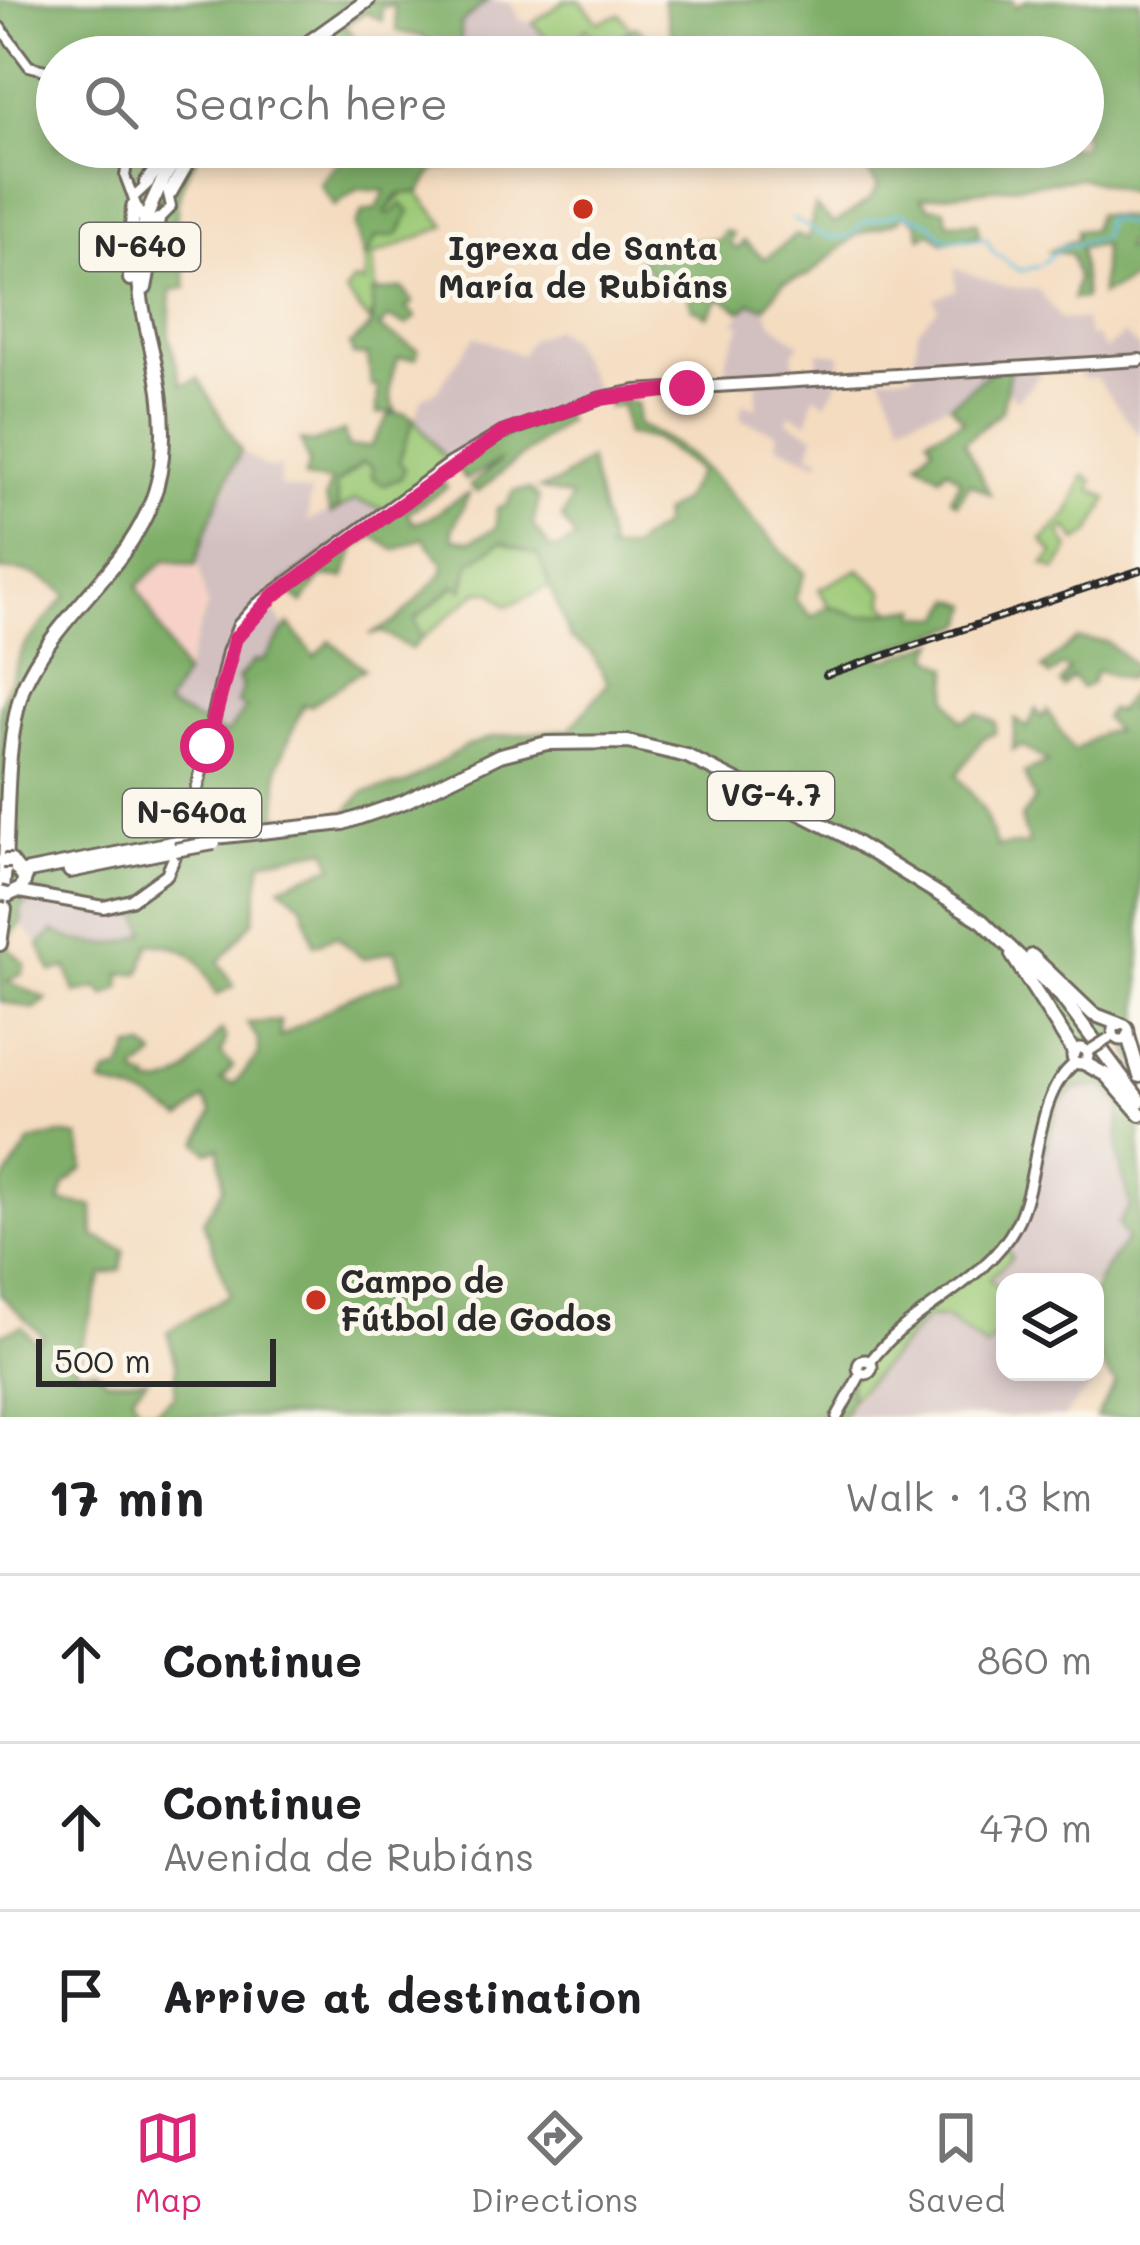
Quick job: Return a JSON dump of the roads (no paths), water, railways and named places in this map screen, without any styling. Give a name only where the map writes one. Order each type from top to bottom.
[{"type":"highway","points":[[317,36],[368,0]]},
{"type":"highway","points":[[155,186],[163,168]]},
{"type":"highway","name":"N-640","points":[[0,915],[14,714],[35,664],[130,548],[153,496],[162,433],[139,302],[139,253],[158,187],[170,168]]},
{"type":"highway","points":[[155,186],[174,168]]},
{"type":"highway","points":[[143,213],[129,277],[149,356]]},
{"type":"highway","points":[[143,213],[149,356]]},
{"type":"highway","points":[[12,877],[1,772],[18,693],[41,649],[81,605]]},
{"type":"highway","points":[[0,944],[12,877],[14,714]]},
{"type":"highway","name":"VG-4.7","points":[[12,877],[176,846],[344,824],[404,802],[500,755],[582,740],[648,745],[706,763],[945,893],[982,921],[1061,996],[1140,1101]]},
{"type":"highway","points":[[945,893],[1009,950],[1082,1056],[1140,1114]]},
{"type":"highway","points":[[982,921],[1057,975],[1093,1014],[1121,1032],[1140,1076]]},
{"type":"main road","name":"N-640a","points":[[12,877],[76,906],[104,908],[131,900],[174,863],[190,821],[232,638],[257,604],[472,451],[526,424],[636,391],[1140,360]]},
{"type":"main road","points":[[837,1417],[861,1373],[870,1372],[869,1362],[901,1327],[1006,1243],[1025,1203],[1052,1095],[1082,1056],[1140,1025]]},
{"type":"street","points":[[0,27],[29,66],[36,68]]},
{"type":"street","points":[[127,168],[126,179],[143,213]]},
{"type":"street","points":[[126,179],[155,186],[170,212],[143,213]]},
{"type":"street","points":[[143,213],[155,186]]},
{"type":"waterway","points":[[793,219],[829,238],[849,237],[865,222],[901,213],[930,223],[945,240],[986,239],[993,252],[1020,271],[1039,266]]},
{"type":"waterway","points":[[1043,263],[1057,249],[1102,238],[1105,218],[1140,227]]},
{"type":"railway","points":[[826,675],[1140,570]]},
{"type":"place","name":"Igrexa de Santa María de Rubiáns","points":[[583,209]]},
{"type":"place","name":"Campo de Fútbol de Godos","points":[[316,1300]]}]
